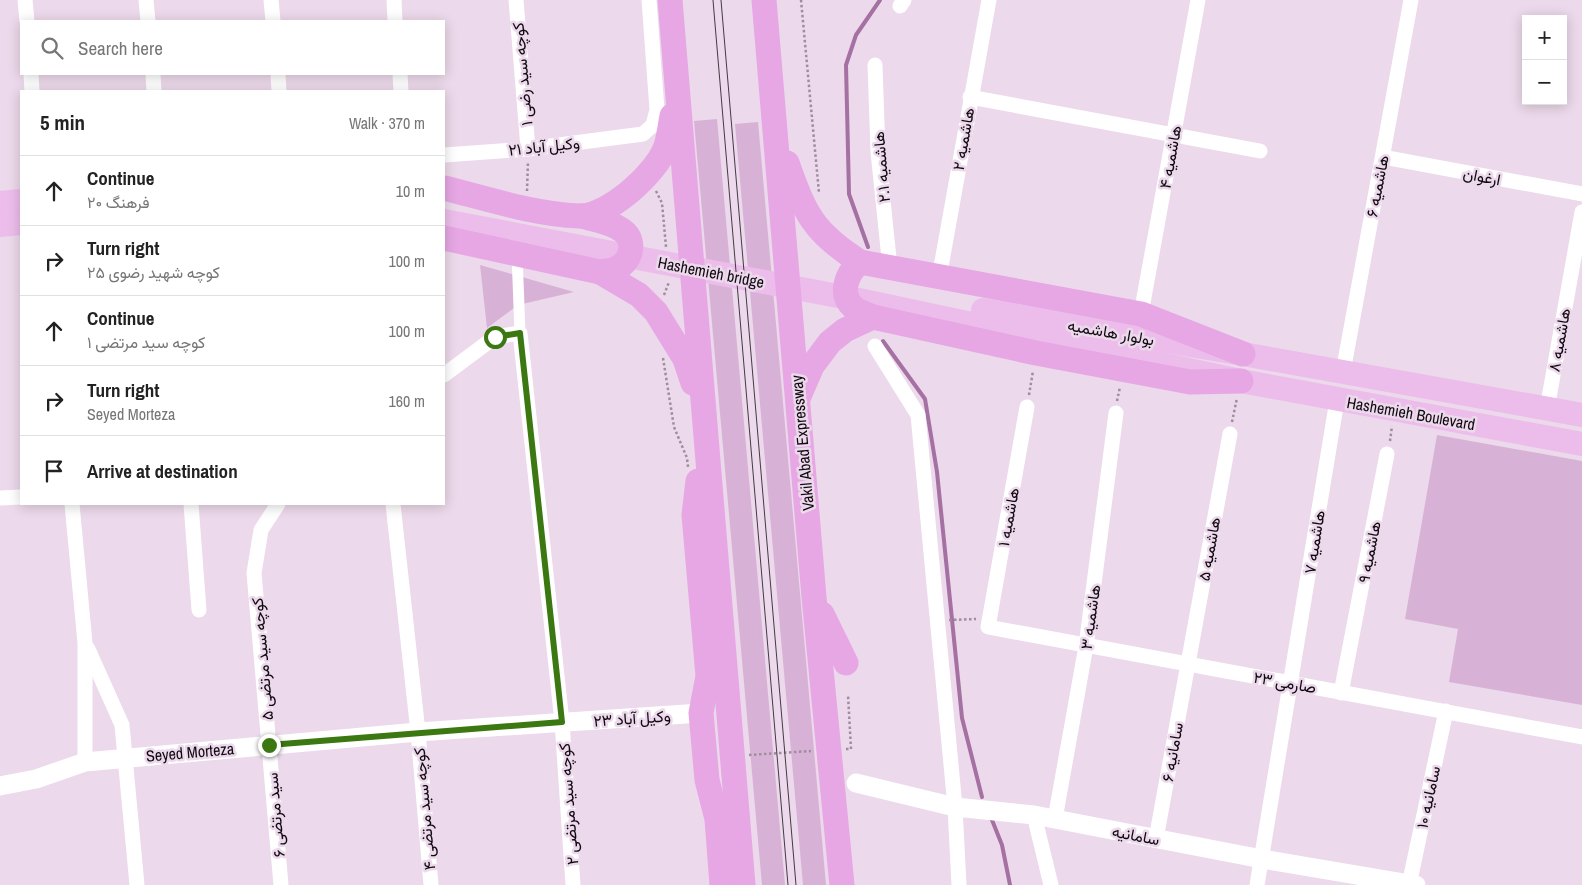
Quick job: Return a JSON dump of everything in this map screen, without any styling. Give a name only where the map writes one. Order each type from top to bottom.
[{"type":"highway","points":[[670,0],[743,885]]},
{"type":"highway","name":"Vakil Abad Expressway","points":[[764,0],[814,597],[842,885]]},
{"type":"highway","points":[[582,216],[611,206],[645,178],[666,148],[678,87]]},
{"type":"highway","points":[[775,128],[801,203],[814,225],[836,247],[860,262],[1141,314],[1243,354]]},
{"type":"highway","points":[[445,188],[526,207],[582,216],[624,231],[631,242],[631,252],[625,263],[616,269],[600,272]]},
{"type":"highway","points":[[445,238],[600,272],[639,295],[656,312],[685,359],[704,423],[694,515],[708,676],[701,713],[707,780],[717,819],[722,885]]},
{"type":"highway","points":[[860,262],[852,268],[847,278],[846,288],[854,308],[873,317],[1036,354],[1190,382],[1241,381]]},
{"type":"highway","points":[[798,398],[812,366],[830,342],[845,330],[873,317]]},
{"type":"highway","points":[[814,597],[846,664]]},
{"type":"main road","points":[[0,203],[20,201]]},
{"type":"main road","name":"Hashemieh bridge","points":[[445,205],[979,317]]},
{"type":"main road","name":"Hashemieh bridge","points":[[445,221],[855,299],[979,317]]},
{"type":"main road","points":[[0,225],[20,223]]},
{"type":"main road","name":"بولوار هاشمیه","points":[[979,317],[1243,354]]},
{"type":"main road","name":"بولوار هاشمیه","points":[[979,317],[1241,381]]},
{"type":"main road","name":"Hashemieh Boulevard","points":[[1243,354],[1582,415]]},
{"type":"main road","name":"Hashemieh Boulevard","points":[[1241,381],[1582,444]]},
{"type":"street","points":[[25,0],[27,20]]},
{"type":"street","points":[[146,0],[148,20]]},
{"type":"street","points":[[271,0],[273,20]]},
{"type":"street","points":[[394,0],[395,20]]},
{"type":"street","name":"کوچه سید رضی ۱","points":[[516,0],[528,149]]},
{"type":"street","name":"۲۱ وکیل آباد","points":[[445,155],[528,149],[643,134],[652,125],[657,110],[649,0]]},
{"type":"street","name":"هاشمیه ۲","points":[[939,278],[970,97],[989,0]]},
{"type":"street","name":"هاشمیه ۴","points":[[1141,314],[1198,0]]},
{"type":"street","name":"هاشمیه ۶","points":[[1343,372],[1412,0]]},
{"type":"street","name":"هاشمیه ۲.۱","points":[[875,65],[878,152],[890,268]]},
{"type":"street","points":[[31,75],[32,90]]},
{"type":"street","points":[[153,75],[154,90]]},
{"type":"street","points":[[278,75],[279,90]]},
{"type":"street","points":[[400,75],[402,90]]},
{"type":"street","points":[[970,97],[1260,151]]},
{"type":"street","name":"ارغوان","points":[[1383,157],[1582,194]]},
{"type":"street","name":"هاشمیه ۸","points":[[1547,409],[1582,212]]},
{"type":"street","points":[[445,374],[495,337],[520,333],[516,254]]},
{"type":"street","name":"کوچه سید مرتضی ۲","points":[[520,333],[562,722],[573,885]]},
{"type":"street","points":[[875,346],[918,415],[955,807],[959,885]]},
{"type":"street","name":"هاشمیه ۷","points":[[1257,885],[1337,400]]},
{"type":"street","name":"هاشمیه ۱","points":[[989,623],[1027,407]]},
{"type":"street","name":"هاشمیه ۳","points":[[1055,819],[1086,646],[1116,413]]},
{"type":"street","name":"هاشمیه ۵","points":[[1188,665],[1230,434]]},
{"type":"street","name":"هاشمیه ۹","points":[[1342,693],[1387,454]]},
{"type":"street","points":[[0,498],[20,496]]},
{"type":"street","points":[[72,505],[85,643],[85,762]]},
{"type":"street","points":[[191,505],[199,610]]},
{"type":"street","name":"کوچه سید مرتضی ۵","points":[[269,745],[254,573],[261,530],[277,505]]},
{"type":"street","name":"کوچه سید مرتضی ۴","points":[[393,505],[418,732],[431,885]]},
{"type":"street","name":"صارمی ۲۳","points":[[989,623],[1086,646],[1582,736]]},
{"type":"street","points":[[85,643],[122,725],[127,758],[137,885]]},
{"type":"street","name":"سامانیه ۶","points":[[1156,838],[1188,665]]},
{"type":"street","name":"سامانیه ۱۰","points":[[1412,885],[1446,710]]},
{"type":"street","name":"۲۳ وکیل آباد","points":[[562,722],[701,713]]},
{"type":"street","name":"Seyed Morteza","points":[[0,786],[36,779],[85,762],[418,732],[562,722]]},
{"type":"street","name":"سید مرتضی ۶","points":[[269,745],[281,885]]},
{"type":"street","name":"سامانیه","points":[[856,783],[955,807],[1034,815],[1262,859],[1412,885]]},
{"type":"street","points":[[1034,815],[1051,885]]},
{"type":"path","points":[[801,0],[819,194]]},
{"type":"path","points":[[526,207],[528,149]]},
{"type":"path","points":[[645,178],[654,186],[662,203],[666,248]]},
{"type":"path","points":[[656,312],[669,284],[668,275]]},
{"type":"path","points":[[1027,407],[1036,354]]},
{"type":"path","points":[[662,356],[674,427],[687,458],[688,468]]},
{"type":"path","points":[[1116,413],[1122,370]]},
{"type":"path","points":[[1230,434],[1241,381]]},
{"type":"path","points":[[1387,454],[1395,410]]},
{"type":"path","points":[[938,620],[989,623]]},
{"type":"path","points":[[841,750],[851,749],[848,695]]},
{"type":"path","points":[[744,755],[812,751]]},
{"type":"shaded area","points":[[717,119],[785,885],[762,885],[694,121]]},
{"type":"shaded area","points":[[758,122],[826,885],[803,885],[735,124]]},
{"type":"shaded area","points":[[480,265],[574,292],[518,305],[487,328]]},
{"type":"shaded area","points":[[1437,435],[1582,461],[1582,705],[1449,682],[1458,629],[1405,619]]},
{"type":"waterway","points":[[868,247],[849,194],[846,65],[856,35],[880,0]]},
{"type":"waterway","points":[[883,341],[925,399],[937,472],[962,718],[982,797]]},
{"type":"waterway","points":[[990,815],[1002,845],[1010,885]]},
{"type":"tram line","points":[[713,0],[788,885]]},
{"type":"tram line","points":[[721,0],[796,885]]},
{"type":"route","points":[[269,745],[562,722],[520,333],[495,337]]}]
